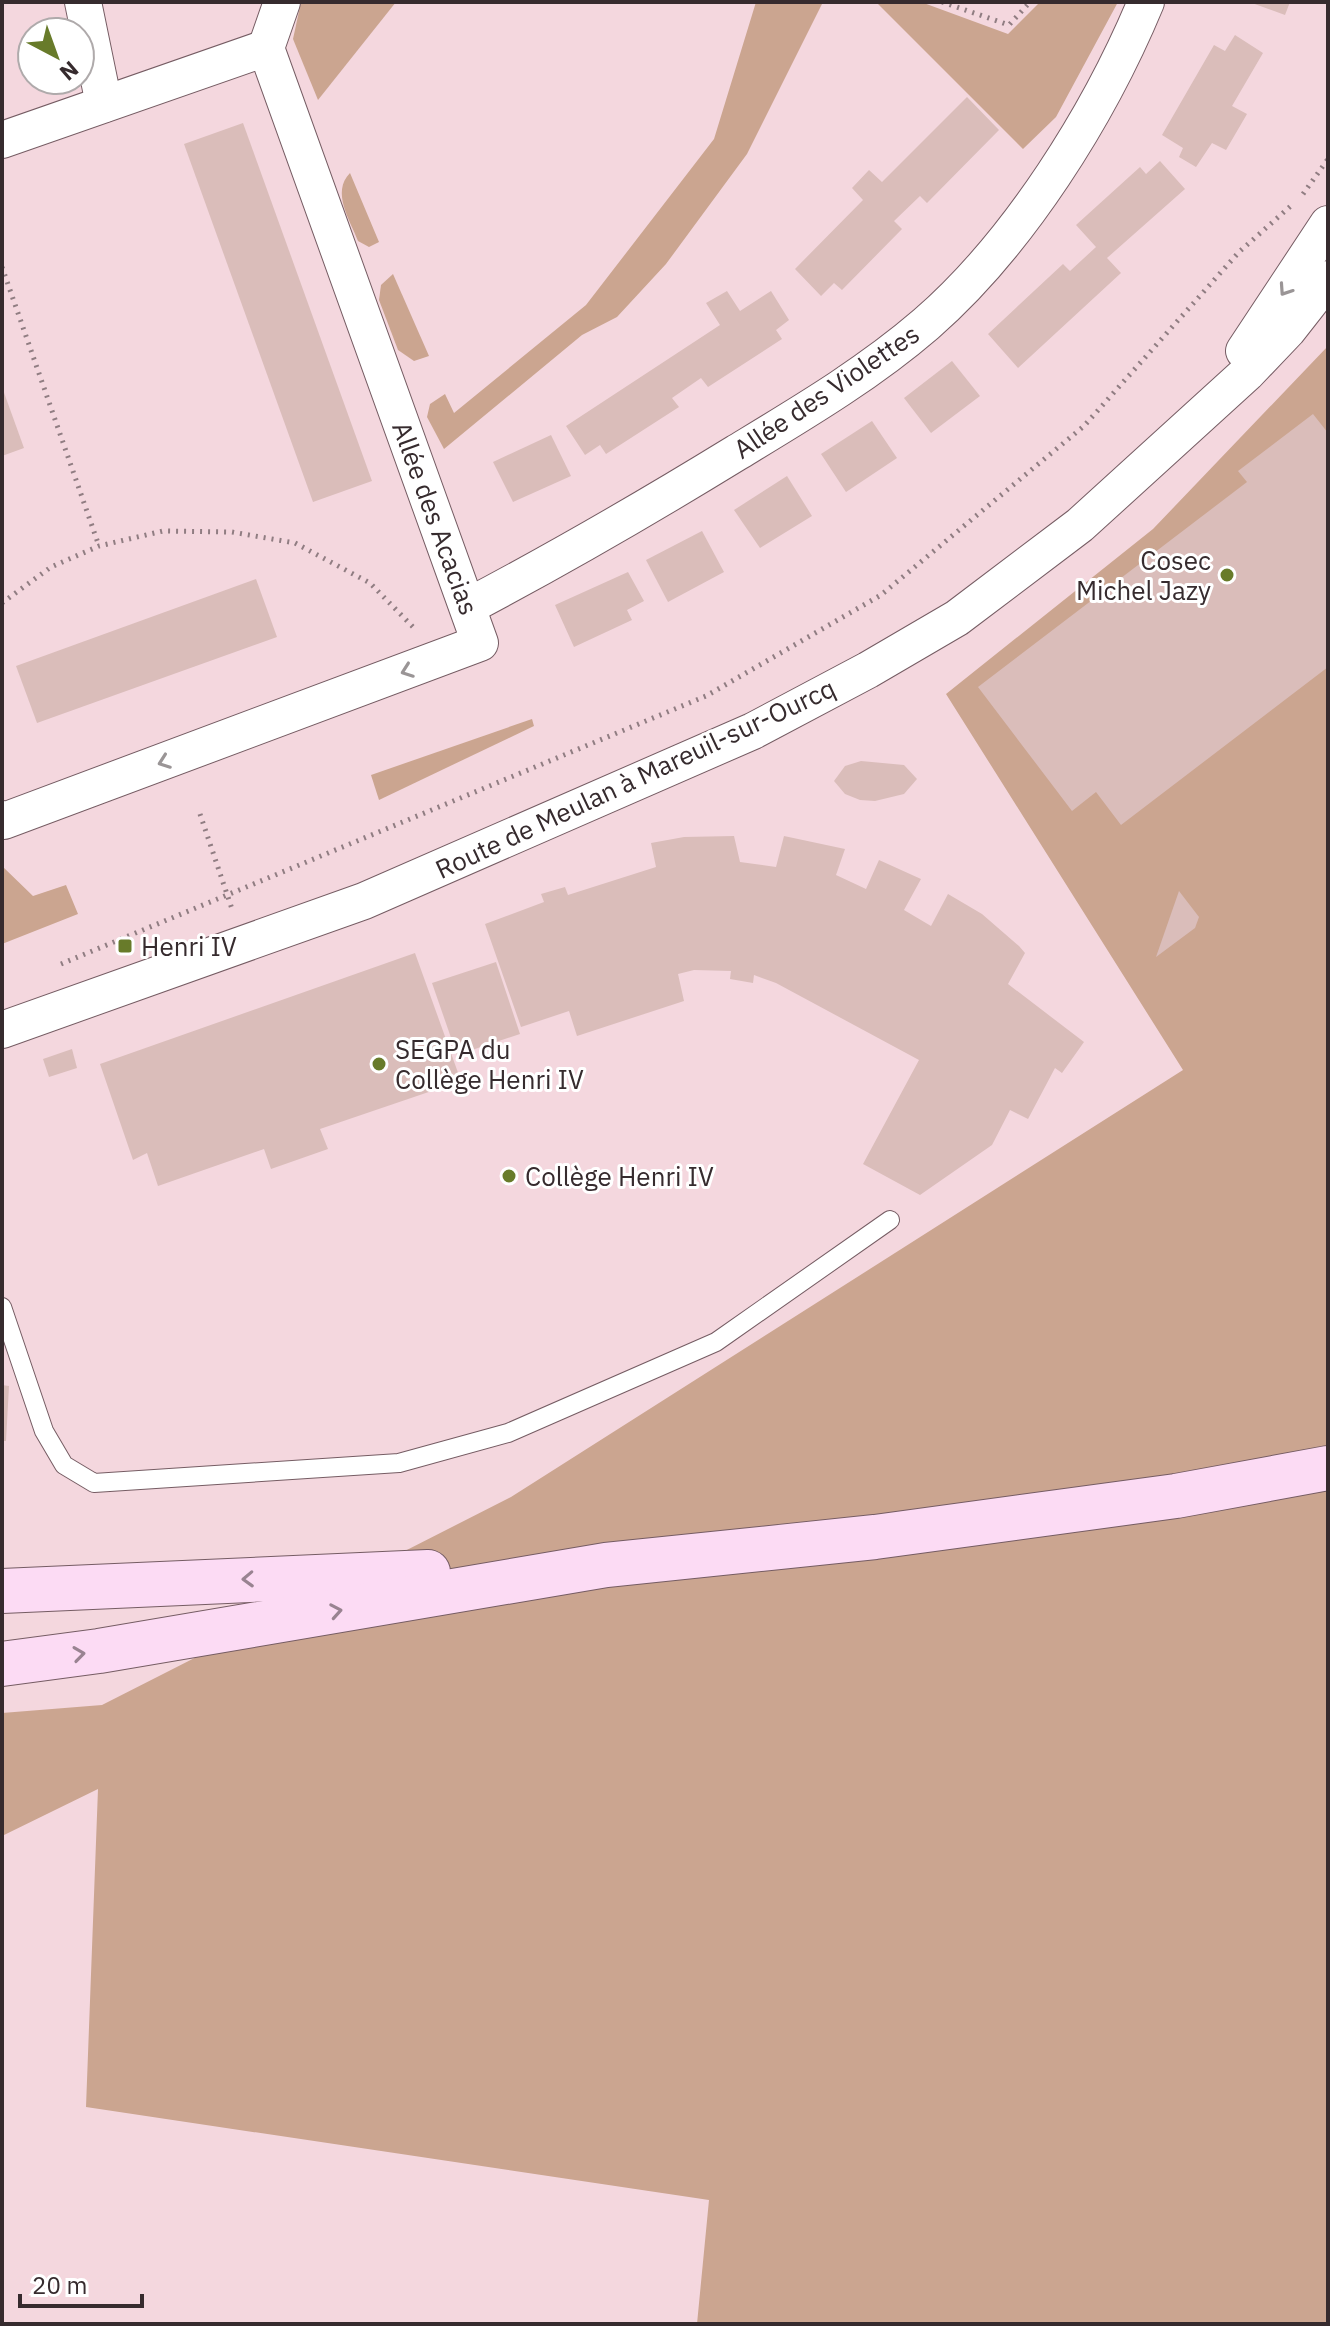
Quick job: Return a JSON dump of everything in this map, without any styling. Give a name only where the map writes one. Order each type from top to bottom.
[{"type":"main road","points":[[2,1591],[606,1565],[875,1537],[1176,1496],[1328,1468]]},
{"type":"main road","points":[[2,1664],[99,1651],[606,1565]]},
{"type":"street","points":[[83,2],[104,104]]},
{"type":"street","points":[[2,140],[266,48],[282,2]]},
{"type":"street","name":"Allée des Violettes","points":[[469,606],[594,540],[820,402],[874,366],[928,322],[991,255],[1040,192],[1109,80],[1146,2]]},
{"type":"street","name":"Allée des Acacias","points":[[3,820],[480,643],[266,48]]},
{"type":"street","name":"Route de Meulan à Mareuil-sur-Ourcq","points":[[1204,412],[1328,224]]},
{"type":"street","name":"Route de Meulan à Mareuil-sur-Ourcq","points":[[2,1030],[364,901],[807,704],[957,618],[1020,574],[1130,481],[1204,412],[1288,330],[1328,279]]},
{"type":"lane","points":[[2,1307],[44,1431],[64,1465],[94,1483],[399,1463],[508,1433],[716,1342],[890,1220]]},
{"type":"path","points":[[942,2],[1009,25],[1030,2]]},
{"type":"path","points":[[46,1014],[40,973],[706,696],[881,595],[1084,426],[1239,252],[1301,196],[1328,159]]},
{"type":"path","points":[[2,267],[99,546]]},
{"type":"path","points":[[2,603],[51,567],[99,546],[163,531],[232,532],[295,543],[370,583],[443,658]]},
{"type":"path","points":[[200,814],[244,944]]},
{"type":"shaded area","points":[[301,2],[396,2],[318,100],[293,39]]},
{"type":"shaded area","points":[[756,2],[823,2],[747,154],[666,264],[617,317],[582,335],[444,449],[427,417],[430,404],[445,394],[454,413],[586,305],[714,139]]},
{"type":"shaded area","points":[[876,2],[921,2],[1008,34],[1040,2],[1118,2],[1056,117],[1023,149]]},
{"type":"shaded area","points":[[350,173],[379,242],[369,247],[358,241],[344,206],[342,189]]},
{"type":"shaded area","points":[[393,274],[429,356],[414,361],[398,350],[379,300],[381,285]]},
{"type":"shaded area","points":[[1328,346],[1328,2324],[697,2324],[709,2200],[86,2107],[98,1789],[2,1836],[2,1713],[102,1705],[511,1497],[1183,1070],[946,694],[1153,529]]},
{"type":"shaded area","points":[[532,719],[534,726],[379,800],[371,775]]},
{"type":"shaded area","points":[[2,866],[33,896],[66,885],[78,914],[2,944]]},
{"type":"building","points":[[1249,2],[1290,2],[1285,15]]},
{"type":"building","points":[[1235,35],[1263,53],[1232,106],[1247,114],[1226,150],[1212,143],[1196,167],[1179,157],[1183,148],[1162,135],[1214,45],[1225,51]]},
{"type":"building","points":[[967,97],[999,130],[927,203],[920,196],[894,221],[902,229],[842,290],[834,283],[821,296],[795,269],[863,200],[852,188],[869,170],[882,182]]},
{"type":"building","points":[[243,123],[372,481],[313,502],[184,144]]},
{"type":"building","points":[[1160,161],[1185,189],[1107,258],[1121,273],[1018,368],[988,334],[1063,264],[1070,271],[1096,247],[1076,225],[1140,167],[1146,174]]},
{"type":"building","points":[[727,291],[740,311],[771,291],[789,320],[776,330],[782,339],[708,387],[701,378],[672,398],[679,407],[606,454],[600,445],[585,455],[566,426],[720,325],[706,303]]},
{"type":"building","points":[[952,361],[980,396],[931,433],[904,398]]},
{"type":"building","points":[[2,387],[24,448],[2,456]]},
{"type":"building","name":"Cosec Michel Jazy","points":[[1313,414],[1328,433],[1328,667],[1121,825],[1096,792],[1072,811],[978,687],[1247,482],[1238,471]]},
{"type":"building","points":[[872,421],[897,458],[846,492],[821,454]]},
{"type":"building","points":[[551,435],[571,476],[513,502],[493,462]]},
{"type":"building","points":[[787,476],[812,516],[760,548],[734,510]]},
{"type":"building","points":[[702,531],[724,572],[668,602],[646,560]]},
{"type":"building","points":[[628,572],[644,601],[627,610],[632,620],[574,647],[555,605]]},
{"type":"building","points":[[256,579],[277,637],[37,723],[16,666]]},
{"type":"building","points":[[861,761],[904,765],[917,779],[904,794],[875,801],[860,800],[845,794],[834,781],[845,766]]},
{"type":"building","points":[[734,836],[740,862],[776,867],[784,836],[845,849],[836,875],[866,889],[879,860],[921,879],[904,910],[931,926],[948,894],[982,914],[1019,946],[1025,953],[1008,984],[1084,1042],[1062,1073],[1055,1068],[1028,1119],[1010,1110],[992,1145],[920,1195],[863,1164],[919,1060],[776,983],[754,975],[753,983],[730,979],[731,971],[694,970],[678,974],[684,1001],[577,1036],[569,1011],[521,1027],[485,924],[544,902],[541,894],[565,887],[568,895],[656,867],[651,843],[684,837]]},
{"type":"building","points":[[1179,891],[1199,917],[1195,928],[1156,957]]},
{"type":"building","points":[[415,953],[461,1081],[320,1129],[328,1149],[271,1169],[264,1149],[158,1186],[147,1153],[133,1160],[100,1064]]},
{"type":"building","points":[[496,962],[520,1034],[457,1055],[432,983]]},
{"type":"building","points":[[72,1049],[77,1068],[49,1077],[43,1059]]},
{"type":"building","points":[[2,1385],[9,1386],[6,1441],[2,1441]]},
{"type":"place","name":"Cosec Michel Jazy","points":[[1227,575]]},
{"type":"place","name":"Henri IV","points":[[125,946]]},
{"type":"place","name":"SEGPA du Collège Henri IV","points":[[379,1064]]},
{"type":"place","name":"Collège Henri IV","points":[[509,1176]]}]
